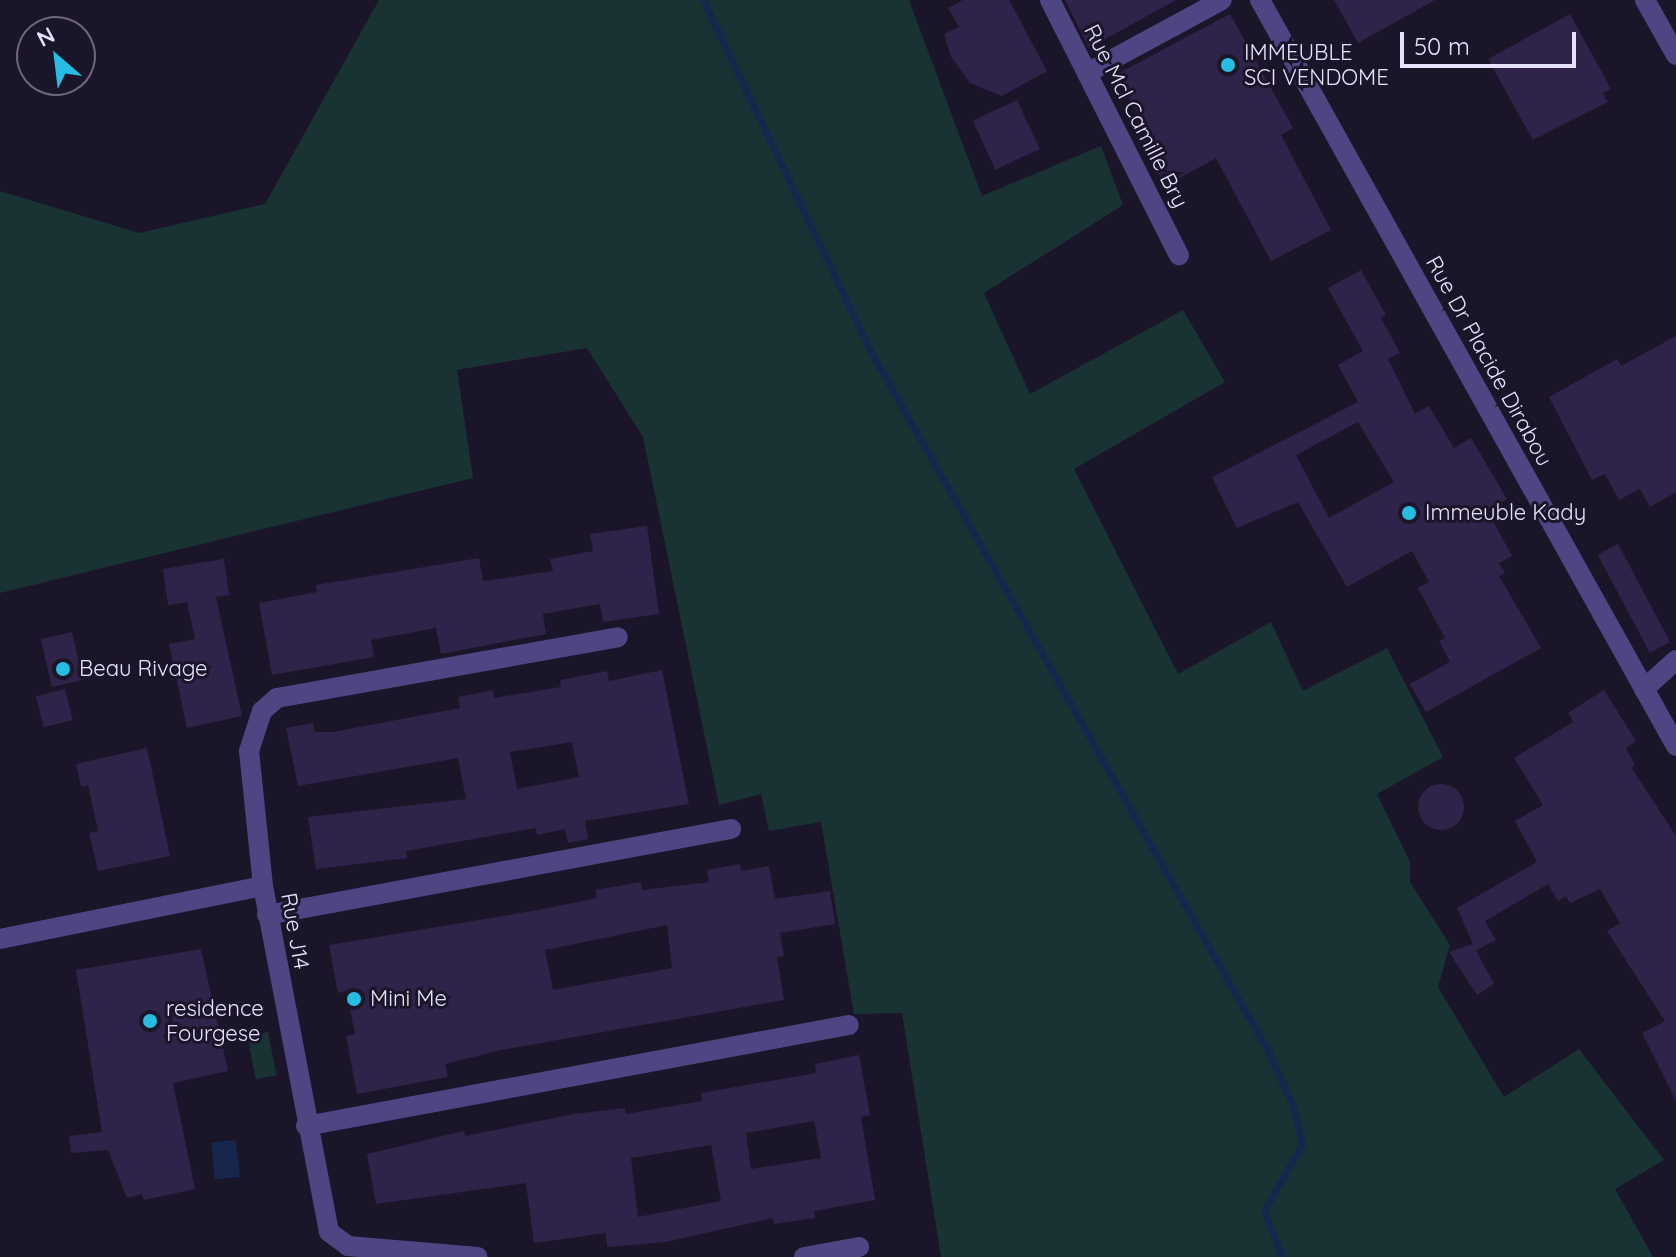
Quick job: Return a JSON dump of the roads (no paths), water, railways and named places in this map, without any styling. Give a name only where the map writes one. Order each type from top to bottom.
[{"type":"street","name":"Rue Mcl Camille Bry","points":[[1050,0],[1179,255]]},
{"type":"street","points":[[1087,73],[1222,0]]},
{"type":"street","name":"Rue Dr Placide Dirabou","points":[[1260,0],[1676,746]]},
{"type":"street","points":[[1645,0],[1676,55]]},
{"type":"street","points":[[263,886],[249,751],[262,711],[277,698],[618,637]]},
{"type":"street","points":[[1644,689],[1676,660]]},
{"type":"street","points":[[267,915],[731,829]]},
{"type":"street","name":"Rue J14","points":[[0,939],[263,886],[326,1226],[340,1243],[478,1257]]},
{"type":"street","points":[[306,1126],[849,1025]]},
{"type":"street","points":[[804,1257],[859,1247]]},
{"type":"water","points":[[236,1140],[240,1177],[215,1179],[211,1143]]},
{"type":"waterway","points":[[703,0],[872,354],[1269,1053],[1293,1106],[1302,1144],[1264,1211],[1282,1257]]},
{"type":"place","name":"IMMEUBLE SCI VENDOME","points":[[1228,65]]},
{"type":"place","name":"Immeuble Kady","points":[[1409,513]]},
{"type":"place","name":"Beau Rivage","points":[[63,669]]},
{"type":"place","name":"Mini Me","points":[[354,999]]},
{"type":"place","name":"residence Fourgese","points":[[150,1021]]}]
